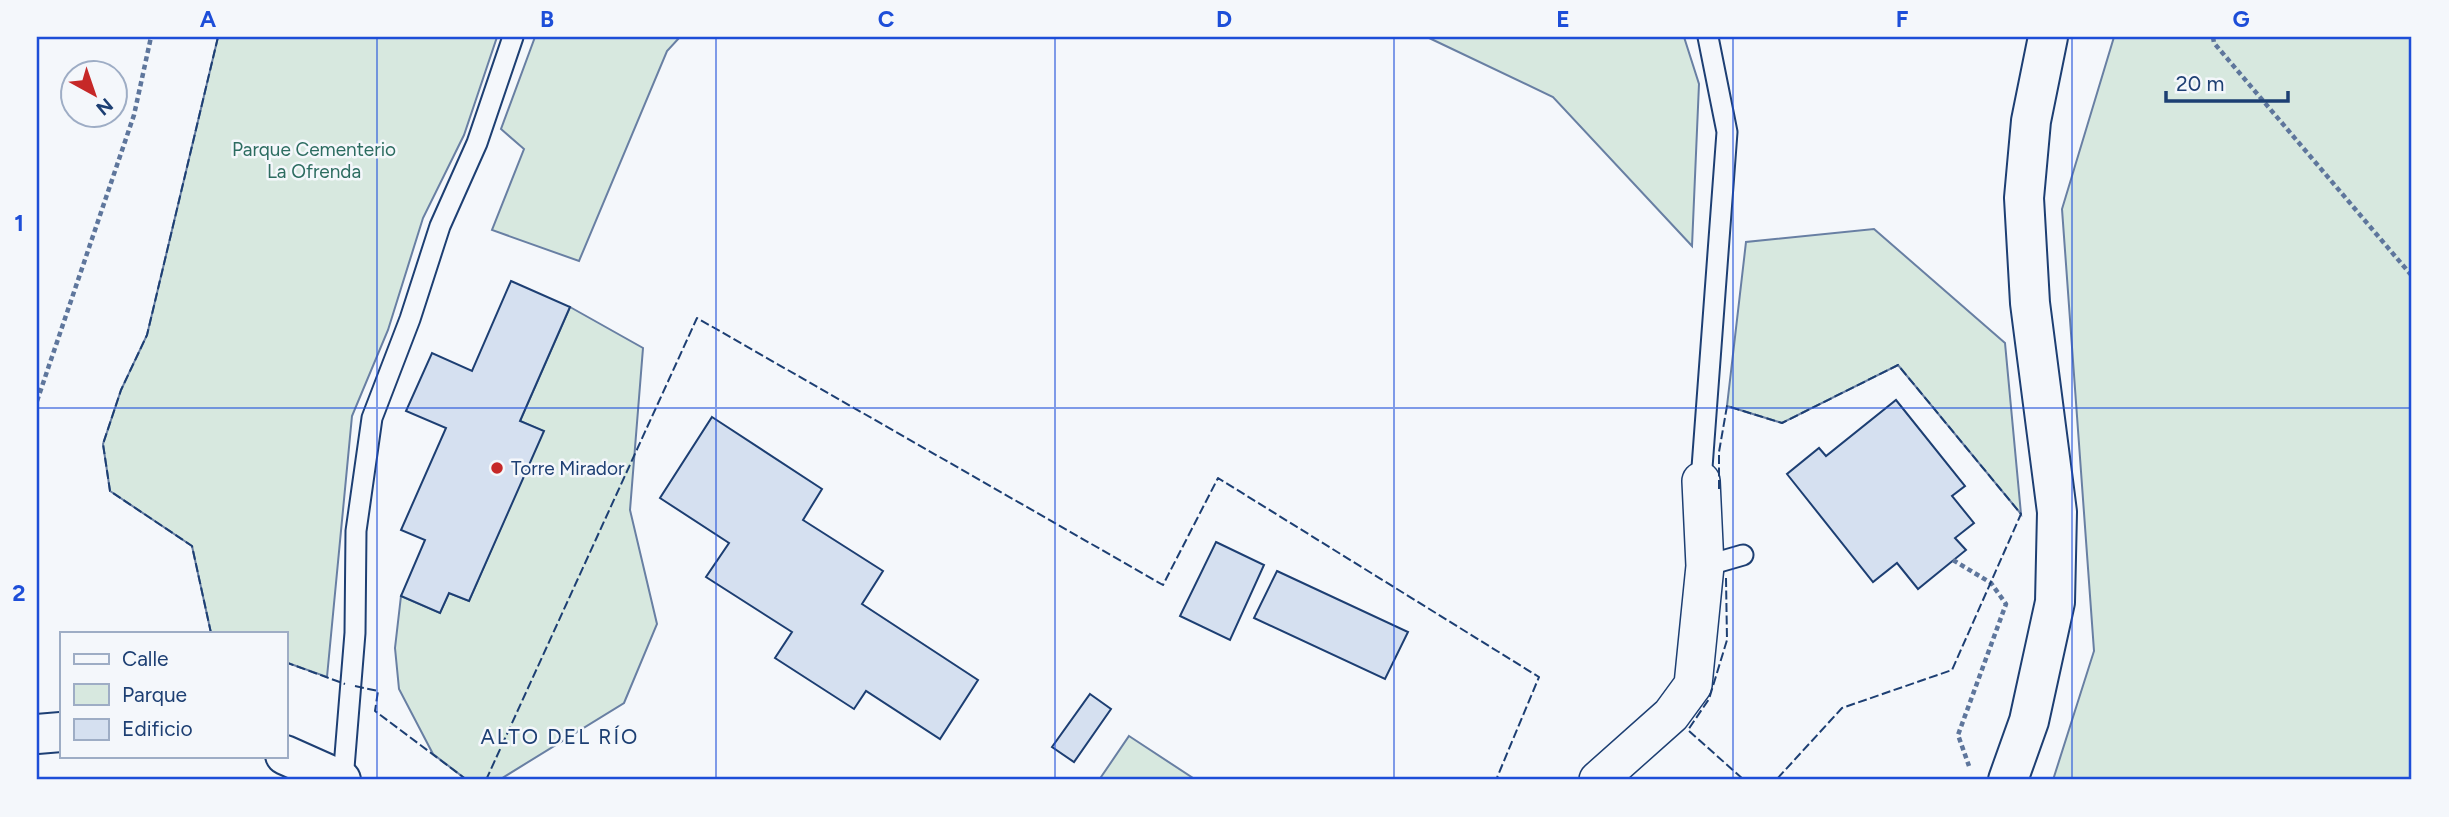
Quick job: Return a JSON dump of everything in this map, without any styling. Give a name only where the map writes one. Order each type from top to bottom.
[{"type":"main road","points":[[2008,780],[2029,721],[2055,602],[2057,512],[2030,303],[2024,198],[2031,121],[2048,37]]},
{"type":"main road","points":[[37,734],[60,732]]},
{"type":"main road","points":[[287,756],[342,780]]},
{"type":"street","points":[[1598,780],[1671,715],[1693,685],[1705,566],[1701,481]]},
{"type":"lane","points":[[342,780],[355,633],[356,531],[372,418],[410,319],[440,226],[477,143],[513,37]]},
{"type":"lane","points":[[1701,481],[1727,132],[1708,37]]},
{"type":"lane","points":[[1705,566],[1744,555]]},
{"type":"path","points":[[37,401],[134,115],[151,37]]},
{"type":"path","points":[[2213,37],[2214,43],[2412,276]]},
{"type":"path","points":[[1953,560],[1991,583],[2006,604],[1958,735],[1969,769]]},
{"type":"green space","name":"Parque Cementerio La Ofrenda","points":[[218,37],[497,37],[464,135],[423,218],[388,330],[352,416],[327,677],[287,663],[287,632],[211,632],[192,546],[110,491],[103,444],[121,390],[147,335]]},
{"type":"green space","points":[[535,37],[680,37],[667,51],[579,261],[492,230],[524,149],[501,129]]},
{"type":"green space","points":[[1427,37],[1684,37],[1699,84],[1692,246],[1553,97]]},
{"type":"green space","points":[[2114,37],[2412,37],[2412,780],[2053,780],[2094,651],[2062,209]]},
{"type":"green space","points":[[1874,229],[2005,343],[2021,514],[1898,365],[1782,423],[1727,406],[1746,242]]},
{"type":"green space","points":[[570,307],[643,348],[630,510],[657,624],[624,703],[499,780],[467,780],[433,754],[399,689],[395,648],[401,596],[440,613],[449,593],[469,601],[543,431],[520,421]]},
{"type":"green space","points":[[1129,736],[1196,780],[1099,780]]},
{"type":"building","points":[[511,281],[570,307],[520,421],[544,431],[469,601],[449,593],[440,613],[401,596],[425,540],[401,530],[446,428],[406,411],[432,353],[472,371]]},
{"type":"building","points":[[1896,400],[1965,486],[1952,496],[1974,523],[1955,538],[1966,550],[1918,589],[1897,563],[1873,582],[1787,474],[1819,448],[1826,456]]},
{"type":"building","points":[[712,417],[822,489],[803,520],[883,571],[862,604],[978,680],[940,739],[866,691],[854,709],[775,658],[792,632],[706,577],[729,543],[660,498]]},
{"type":"building","points":[[1216,542],[1264,565],[1230,640],[1180,616]]},
{"type":"building","points":[[1277,571],[1408,632],[1385,679],[1254,618]]},
{"type":"building","points":[[1090,694],[1111,709],[1074,762],[1052,747]]},
{"type":"fence","points":[[211,632],[192,546],[110,491],[103,444],[121,390],[147,335],[218,37]]},
{"type":"fence","points":[[486,780],[697,318],[1163,585],[1218,478],[1539,677],[1496,780]]},
{"type":"fence","points":[[1719,489],[1719,452],[1727,406],[1782,423],[1898,365],[2021,514],[1952,670],[1842,708],[1776,780]]},
{"type":"fence","points":[[1726,578],[1727,640],[1709,699],[1688,730],[1744,780]]},
{"type":"fence","points":[[287,663],[345,684]]},
{"type":"fence","points":[[355,686],[378,691],[375,711],[467,780]]},
{"type":"place","name":"Torre Mirador","points":[[497,468]]},
{"type":"district","name":"ALTO DEL RÍO","points":[[560,736]]}]
